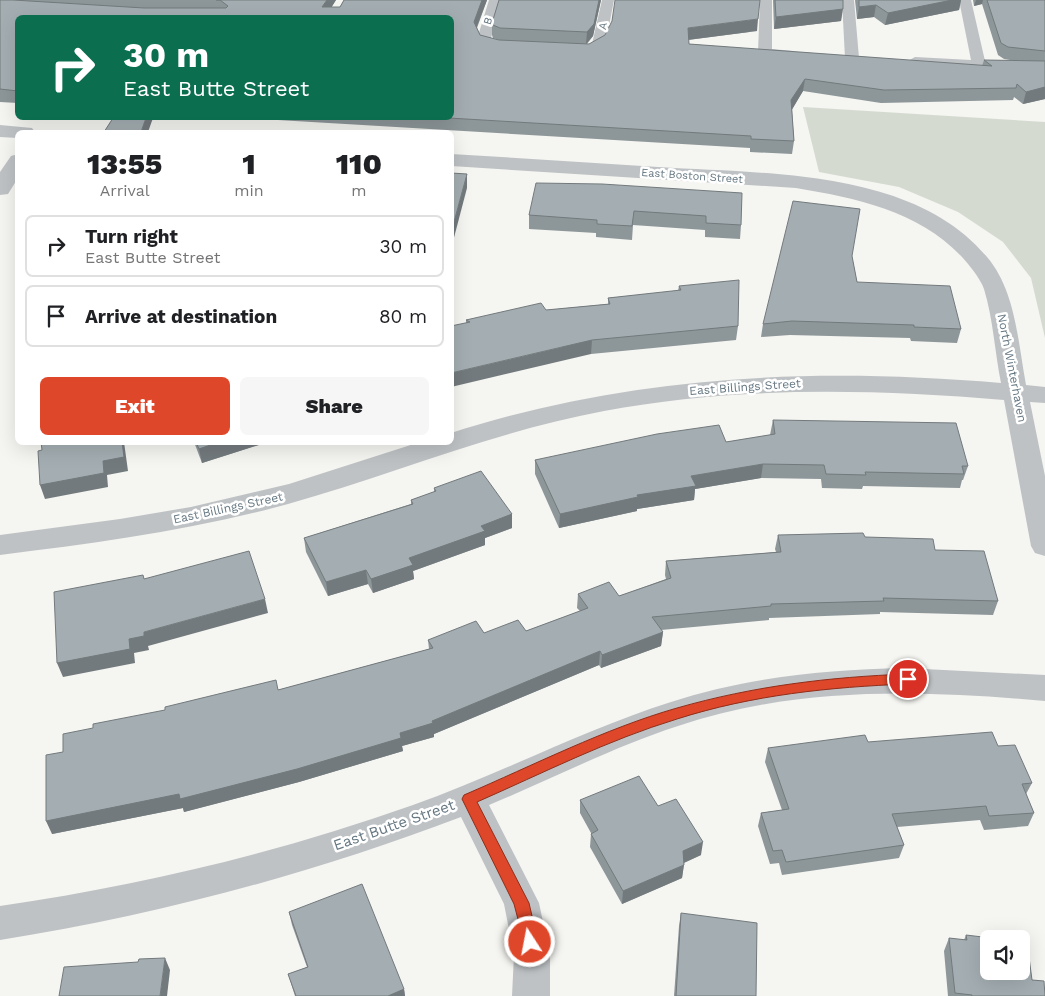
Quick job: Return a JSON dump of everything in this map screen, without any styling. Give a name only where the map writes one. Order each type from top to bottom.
[{"type":"street","points":[[0,131],[15,132]]},
{"type":"street","name":"East Boston Street","points":[[454,160],[796,182],[857,192],[896,205],[926,219]]},
{"type":"street","points":[[0,189],[15,165]]},
{"type":"street","name":"North Winterhaven","points":[[926,219],[963,245],[988,272],[999,303],[1045,546]]},
{"type":"street","name":"East Billings Street","points":[[454,441],[560,411],[662,393],[722,386],[792,383],[874,383],[1045,395]]},
{"type":"street","name":"East Billings Street","points":[[0,545],[92,534],[190,518],[287,495],[441,445]]},
{"type":"street","name":"East Butte Street","points":[[0,923],[109,905],[241,874],[416,820],[615,735],[676,713],[731,699],[787,688],[845,681],[969,680],[1045,688]]},
{"type":"street","points":[[468,799],[522,903],[532,955],[531,996]]},
{"type":"lane","name":"B","points":[[495,0],[483,35],[486,42],[517,47]]},
{"type":"lane","name":"A","points":[[572,50],[595,49],[600,43],[608,0]]},
{"type":"lane","points":[[766,0],[766,52],[804,55]]},
{"type":"lane","points":[[848,0],[852,58]]},
{"type":"lane","points":[[965,0],[978,64]]},
{"type":"lane","points":[[900,60],[1045,68]]},
{"type":"shaded area","points":[[803,107],[1045,122],[1045,338],[1031,278],[1003,242],[958,212],[899,187],[819,172]]},
{"type":"building","points":[[0,0],[144,8],[226,8],[228,6],[220,0],[327,0],[322,7],[340,7],[344,0],[482,0],[474,22],[480,35],[499,40],[589,44],[605,35],[612,21],[615,0],[760,0],[758,19],[688,28],[689,44],[992,66],[984,60],[1045,61],[1045,87],[1026,92],[1017,84],[1016,88],[884,90],[805,79],[791,100],[794,141],[751,139],[751,136],[454,118],[454,15],[15,15],[15,91],[0,89]]},
{"type":"building","points":[[499,0],[599,0],[594,24],[587,32],[500,28],[492,23]]},
{"type":"building","points":[[775,0],[843,0],[843,9],[776,17]]},
{"type":"building","points":[[859,0],[952,0],[888,13],[876,5],[859,7]]},
{"type":"building","points":[[987,0],[1045,0],[1045,51],[1008,47],[1001,43]]},
{"type":"building","points":[[112,120],[145,120],[142,130],[105,130]]},
{"type":"building","points":[[454,173],[467,174],[454,222]]},
{"type":"building","points":[[536,183],[602,184],[742,193],[741,225],[706,223],[706,216],[634,211],[632,226],[597,224],[597,220],[529,215]]},
{"type":"building","points":[[793,201],[860,209],[852,256],[857,282],[950,286],[961,329],[914,327],[914,325],[792,321],[763,324]]},
{"type":"building","points":[[739,280],[738,326],[592,340],[454,372],[454,325],[470,322],[466,320],[541,303],[546,310],[610,304],[608,298],[681,290],[679,286]]},
{"type":"building","points":[[773,420],[956,423],[968,466],[962,466],[964,474],[865,472],[866,475],[826,474],[824,465],[763,464],[691,476],[696,486],[637,495],[638,497],[560,514],[535,460],[657,434],[719,425],[726,442],[775,434]]},
{"type":"building","points":[[41,445],[122,445],[124,457],[103,461],[104,473],[40,485],[38,451],[42,450]]},
{"type":"building","points":[[197,445],[210,445],[199,449]]},
{"type":"building","points":[[481,471],[512,514],[481,526],[485,531],[409,558],[413,565],[371,579],[366,570],[326,582],[304,538],[413,504],[411,500],[436,491],[434,488]]},
{"type":"building","points":[[863,533],[865,537],[933,539],[935,550],[984,551],[998,601],[883,598],[884,601],[771,604],[771,606],[652,617],[663,632],[602,655],[600,651],[432,721],[433,723],[400,733],[401,738],[297,769],[180,799],[179,794],[46,821],[46,755],[63,752],[63,734],[93,728],[93,724],[165,710],[165,707],[276,680],[278,690],[433,648],[428,640],[476,621],[484,633],[518,620],[526,631],[588,608],[578,594],[609,582],[619,596],[671,578],[666,561],[781,552],[778,535]]},
{"type":"building","points":[[249,551],[265,599],[144,632],[144,636],[129,639],[130,649],[57,663],[54,592],[143,575],[144,579]]},
{"type":"building","points":[[992,732],[998,746],[1015,745],[1032,783],[1022,784],[1034,813],[989,816],[986,806],[892,814],[904,845],[786,862],[782,850],[773,851],[761,813],[789,809],[768,748],[865,735],[868,742]]},
{"type":"building","points":[[639,776],[658,806],[676,799],[703,842],[683,851],[684,865],[623,891],[591,834],[598,830],[580,800]]},
{"type":"building","points":[[362,884],[404,989],[388,996],[296,996],[288,974],[308,967],[289,912]]},
{"type":"building","points":[[681,913],[757,923],[756,996],[676,996]]},
{"type":"building","points":[[966,935],[980,937],[980,980],[1030,980],[1030,965],[1032,980],[1044,981],[1045,996],[972,996],[955,993],[949,938],[967,940]]},
{"type":"building","points":[[165,958],[160,996],[59,996],[64,967],[138,962],[139,959]]},
{"type":"route","points":[[530,942],[522,903],[468,799],[615,735],[676,713],[731,699],[787,688],[845,681],[908,679]]}]
